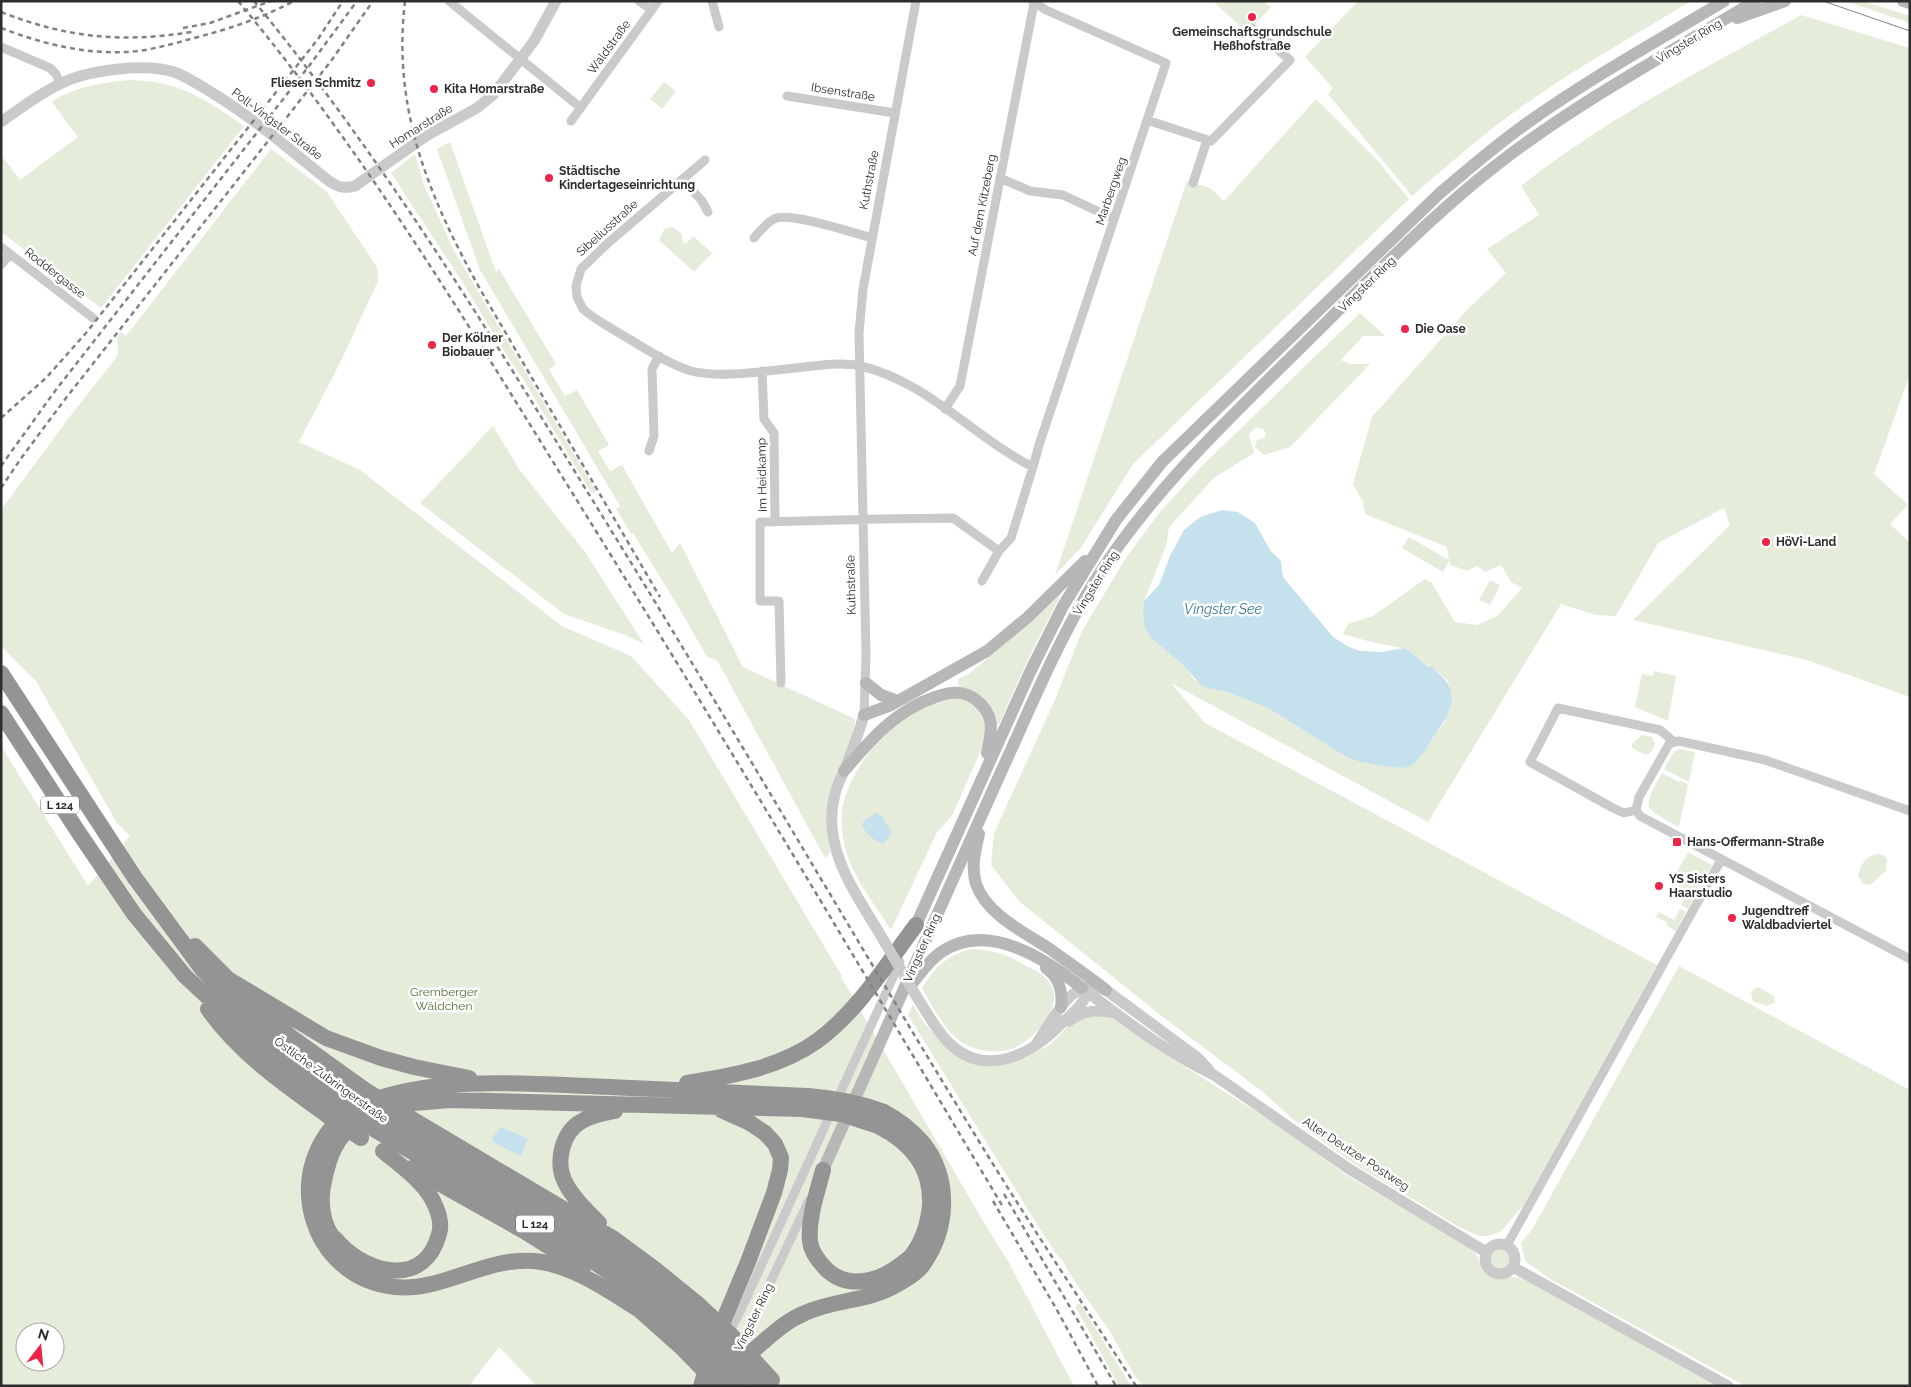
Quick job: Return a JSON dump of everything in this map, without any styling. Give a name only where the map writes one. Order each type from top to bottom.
[{"type":"highway","name":"Östliche Zubringerstraße","points":[[1,673],[135,878],[202,969],[244,1014],[345,1102],[391,1122],[540,1210],[596,1245],[645,1280],[690,1326],[738,1386]]},
{"type":"highway","name":"L 124","points":[[1,713],[118,890],[155,941],[185,976],[222,1028],[290,1089],[345,1102]]},
{"type":"highway","points":[[159,910],[252,1003],[291,1037],[345,1102],[367,1133],[383,1151],[421,1184],[435,1204],[441,1227],[436,1246],[424,1262],[409,1270],[383,1270],[362,1261],[346,1250],[330,1233],[322,1212],[322,1190],[331,1154],[337,1142],[351,1127],[377,1114],[414,1103],[450,1100],[714,1107],[805,1103]]},
{"type":"highway","points":[[652,1089],[744,1073],[771,1064],[816,1042],[844,1018],[916,925]]},
{"type":"highway","points":[[228,979],[326,1038],[379,1058],[414,1068],[500,1084]]},
{"type":"highway","points":[[730,1367],[753,1352],[767,1336],[804,1313],[824,1306],[879,1294],[899,1284],[922,1267],[935,1242],[941,1224],[942,1181],[934,1160],[923,1143],[899,1120],[841,1114],[805,1103],[652,1089],[500,1084],[436,1086],[401,1092],[354,1107],[341,1118],[317,1149],[308,1183],[309,1208],[319,1236],[336,1259],[357,1274],[375,1282],[395,1287],[426,1285],[497,1264],[541,1262],[582,1275],[643,1312],[690,1326],[730,1334],[769,1384]]},
{"type":"highway","points":[[345,1102],[410,1118],[614,1239],[656,1270],[690,1326],[720,1386]]},
{"type":"highway","points":[[614,1239],[579,1202],[565,1182],[559,1163],[563,1144],[570,1131],[580,1121],[600,1114],[640,1106]]},
{"type":"highway","points":[[702,1386],[719,1328],[748,1262],[774,1192],[781,1158],[775,1144],[765,1132],[714,1107]]},
{"type":"highway","points":[[822,1170],[810,1226],[810,1244],[821,1264],[834,1276],[849,1281],[868,1281],[888,1274],[910,1257],[925,1231],[929,1216],[931,1190],[926,1172],[916,1156],[881,1119]]},
{"type":"highway","name":"Östliche Zubringerstraße","points":[[367,1133],[574,1248],[690,1326]]},
{"type":"highway","points":[[383,1151],[566,1257],[643,1312]]},
{"type":"main road","name":"Vingster Ring","points":[[916,925],[1030,670],[1063,606],[1116,520],[1162,462],[1440,193],[1536,117],[1598,75],[1724,1]]},
{"type":"main road","name":"Vingster Ring","points":[[822,1170],[1045,675],[1094,583],[1128,534],[1176,474],[1230,418],[1358,292],[1438,216],[1493,168],[1534,137],[1600,93],[1755,1]]},
{"type":"main road","points":[[1713,26],[1785,1]]},
{"type":"main road","points":[[1903,1],[1910,4]]},
{"type":"main road","points":[[864,715],[898,701],[987,651],[1028,617],[1102,544]]},
{"type":"main road","points":[[866,682],[880,694],[898,701]]},
{"type":"main road","points":[[844,771],[875,735],[895,717],[924,701],[944,693],[958,692],[970,695],[982,704],[989,715],[992,727],[984,773]]},
{"type":"main road","points":[[864,715],[873,719],[895,717]]},
{"type":"main road","points":[[990,796],[975,849],[973,868],[981,895],[991,908],[1009,922],[1106,990]]},
{"type":"main road","points":[[900,999],[929,962],[954,945],[972,940],[988,940],[1017,948],[1042,960],[1086,989]]},
{"type":"main road","points":[[1017,948],[1052,972],[1059,984],[1061,1007]]},
{"type":"main road","points":[[1079,970],[1086,989]]},
{"type":"street","points":[[449,1],[581,108]]},
{"type":"street","name":"Homarstraße","points":[[342,188],[355,186],[426,136],[477,108],[493,95],[520,60],[546,21],[556,1]]},
{"type":"street","points":[[639,1],[652,10]]},
{"type":"street","name":"Waldstraße","points":[[572,121],[658,1]]},
{"type":"street","points":[[712,1],[719,27]]},
{"type":"street","name":"Kuthstraße","points":[[916,1],[863,289],[859,333],[866,682],[864,715],[844,771],[838,782],[832,810],[833,840],[846,877],[918,999],[950,1044],[971,1056],[994,1061],[1023,1054],[1052,1034],[1071,1015],[1086,989]]},
{"type":"street","name":"Marbergweg","points":[[982,580],[999,551],[1011,538],[1039,445],[1166,64],[1033,2]]},
{"type":"street","name":"Auf dem Kitzeberg","points":[[945,409],[960,386],[1033,2]]},
{"type":"street","points":[[1148,120],[1211,141],[1290,60],[1252,28]]},
{"type":"street","points":[[1,47],[50,68],[56,74],[60,83]]},
{"type":"street","name":"Poll-Vingster Straße","points":[[1,122],[40,94],[60,83],[86,74],[106,70],[160,70],[180,74],[251,118],[329,181],[342,188]]},
{"type":"street","name":"Ibsenstraße","points":[[787,96],[895,113]]},
{"type":"street","points":[[1193,183],[1207,140]]},
{"type":"street","name":"Sibeliusstraße","points":[[706,160],[588,261],[581,269],[576,286],[579,303],[589,315],[659,356],[691,371],[715,374],[762,372],[844,364],[860,366]]},
{"type":"street","points":[[1000,178],[1030,191],[1063,195],[1114,219]]},
{"type":"street","points":[[683,180],[702,201],[708,212]]},
{"type":"street","points":[[754,238],[775,218],[782,217],[820,224],[872,238]]},
{"type":"street","name":"Roddergasse","points":[[1,247],[93,318]]},
{"type":"street","points":[[1,265],[10,254]]},
{"type":"street","points":[[650,451],[654,436],[652,369],[659,356]]},
{"type":"street","points":[[860,366],[895,377],[909,384],[1009,455],[1033,467]]},
{"type":"street","name":"Im Heidkamp","points":[[762,372],[764,419],[774,434],[775,521]]},
{"type":"street","name":"Im Heidkamp","points":[[781,683],[779,601],[760,601],[760,522],[953,518],[999,551]]},
{"type":"street","points":[[1636,810],[1624,813],[1530,762],[1550,720],[1558,708],[1660,730],[1674,742]]},
{"type":"street","points":[[1910,811],[1765,760],[1679,740],[1669,744],[1639,797],[1636,810],[1640,816],[1647,820],[1910,959]]},
{"type":"street","points":[[1507,1245],[1721,860]]},
{"type":"street","name":"Vingster Ring","points":[[702,1386],[740,1312],[916,925]]},
{"type":"street","points":[[1035,1046],[1061,1007],[1070,997],[1092,986],[1106,990]]},
{"type":"street","name":"Alter Deutzer Postweg","points":[[1086,989],[1117,1014],[1191,1065],[1214,1075],[1349,1169],[1486,1252]]},
{"type":"street","name":"Alter Deutzer Postweg","points":[[1106,990],[1198,1058],[1214,1075]]},
{"type":"street","points":[[1052,1034],[1085,1012],[1098,1011],[1117,1014]]},
{"type":"street","name":"Vingster Ring","points":[[720,1386],[822,1170]]},
{"type":"street","points":[[1495,1244],[1507,1245],[1515,1254],[1514,1266],[1504,1274],[1492,1273],[1485,1263],[1486,1252],[1495,1244]]},
{"type":"street","points":[[1514,1266],[1728,1386]]},
{"type":"green space","points":[[1213,1],[1263,1],[1271,7],[1247,33]]},
{"type":"green space","points":[[1358,1],[1691,1],[1592,60],[1518,109],[1412,196],[1328,94],[1333,88],[1305,57]]},
{"type":"green space","points":[[1845,1],[1862,1],[1910,16],[1910,23]]},
{"type":"green space","points":[[1801,15],[1910,48],[1910,374],[1874,474],[1908,505],[1890,524],[1910,543],[1910,697],[1807,660],[1633,620],[1730,525],[1724,508],[1658,543],[1616,616],[1596,615],[1561,604],[1428,822],[1171,683],[1205,723],[1657,965],[1524,1205],[1500,1232],[1488,1236],[1479,1236],[1459,1227],[1354,1164],[1296,1122],[1263,1092],[1159,1014],[1020,902],[991,865],[994,833],[1054,702],[1082,631],[1126,558],[1159,513],[1204,464],[1360,313],[1385,336],[1363,336],[1341,360],[1350,364],[1370,364],[1290,447],[1264,455],[1255,447],[1257,440],[1264,438],[1266,434],[1263,429],[1255,428],[1249,434],[1254,453],[1214,478],[1169,527],[1166,546],[1144,601],[1146,630],[1152,639],[1181,663],[1195,680],[1213,689],[1228,692],[1268,708],[1348,758],[1404,767],[1412,764],[1419,758],[1444,723],[1452,697],[1448,681],[1434,669],[1413,656],[1407,649],[1343,634],[1348,624],[1373,616],[1425,579],[1431,582],[1455,622],[1477,625],[1497,616],[1522,588],[1511,582],[1501,565],[1486,572],[1477,566],[1467,571],[1451,565],[1449,561],[1443,572],[1402,548],[1409,537],[1449,560],[1447,547],[1365,514],[1363,502],[1353,484],[1372,417],[1467,310],[1506,273],[1487,249],[1539,215],[1521,186],[1587,138],[1622,116],[1693,74]]},
{"type":"green space","points":[[130,80],[163,84],[191,93],[244,126],[101,308],[1,232],[1,155],[20,180],[78,137],[52,102],[79,89],[110,82]]},
{"type":"green space","points":[[664,82],[676,91],[662,109],[650,99]]},
{"type":"green space","points":[[1316,99],[1377,160],[1409,199],[1133,464],[1080,549],[1055,575],[1187,181],[1210,188],[1224,201]]},
{"type":"green space","points":[[450,142],[496,272],[499,269],[556,364],[549,369],[565,396],[577,390],[609,445],[598,451],[610,471],[622,465],[672,553],[680,543],[743,667],[855,719],[852,739],[830,792],[826,822],[830,853],[825,858],[717,660],[707,657],[633,533],[631,534],[616,509],[620,506],[480,270],[437,149]]},
{"type":"green space","name":"Gremberger Wäldchen","points":[[271,149],[326,191],[377,267],[378,281],[340,363],[299,442],[360,470],[562,626],[631,656],[689,720],[842,976],[1009,1263],[1074,1386],[537,1386],[499,1347],[469,1386],[1,1386],[1,746],[88,886],[130,836],[117,823],[36,681],[1,646],[1,510],[116,358],[118,353],[117,337],[121,332],[126,336]]},
{"type":"green space","points":[[415,154],[424,185],[453,249],[596,491],[592,494],[522,377],[391,173]]},
{"type":"green space","points":[[673,227],[682,234],[683,243],[686,244],[693,236],[712,253],[694,272],[659,240],[665,228]]},
{"type":"green space","points":[[493,426],[519,469],[585,552],[644,644],[625,635],[564,614],[420,503]]},
{"type":"green space","points":[[1490,580],[1500,585],[1490,605],[1479,600]]},
{"type":"green space","points":[[1065,587],[1031,653],[999,724],[995,723],[959,687],[958,679],[969,674],[1032,621]]},
{"type":"green space","points":[[1654,671],[1676,676],[1668,721],[1635,707],[1642,674],[1653,676]]},
{"type":"green space","points":[[960,697],[980,707],[987,727],[984,743],[952,816],[937,832],[891,930],[866,892],[850,861],[842,826],[842,807],[849,786],[857,771],[866,757],[889,730],[902,719],[930,703]]},
{"type":"green space","points":[[1642,735],[1652,737],[1655,744],[1651,752],[1646,755],[1632,748],[1632,744]]},
{"type":"green space","points":[[1679,749],[1695,752],[1689,782],[1664,769],[1674,752]]},
{"type":"green space","points":[[1662,773],[1688,785],[1679,827],[1652,811],[1649,806],[1651,794]]},
{"type":"green space","points":[[1688,852],[1712,865],[1688,909],[1681,905],[1685,897],[1668,888]]},
{"type":"green space","points":[[1878,854],[1884,855],[1887,860],[1886,871],[1870,885],[1863,884],[1858,876],[1862,864],[1870,857]]},
{"type":"green space","points":[[1680,909],[1686,912],[1676,931],[1667,926],[1668,923],[1656,917],[1659,912],[1674,920]]},
{"type":"green space","points":[[972,949],[994,952],[1013,959],[1044,976],[1052,987],[1054,998],[1047,1018],[1032,1036],[1014,1048],[992,1051],[976,1049],[962,1042],[946,1027],[922,988],[932,973],[943,962],[963,951]]},
{"type":"green space","points":[[1679,966],[1910,1090],[1910,1386],[1745,1386],[1550,1279],[1525,1261],[1521,1243],[1533,1228]]},
{"type":"green space","points":[[1758,987],[1774,996],[1775,1002],[1766,1006],[1753,1001],[1751,993]]},
{"type":"green space","points":[[913,1004],[924,1023],[948,1048],[963,1058],[1025,1058],[1051,1044],[1070,1024],[1082,1015],[1101,1013],[1118,1019],[1158,1050],[1282,1128],[1346,1175],[1473,1250],[1486,1275],[1499,1279],[1516,1277],[1533,1283],[1716,1386],[1144,1386],[1136,1378],[1109,1330],[1038,1226],[908,1015]]},
{"type":"green space","points":[[1499,1247],[1507,1250],[1510,1258],[1507,1266],[1499,1269],[1491,1266],[1488,1258],[1491,1250]]},
{"type":"green space","points":[[1080,1303],[1131,1386],[1119,1386],[1075,1306]]},
{"type":"water","name":"Vingster See","points":[[1222,510],[1238,512],[1255,523],[1270,550],[1281,561],[1283,577],[1333,637],[1349,647],[1360,651],[1381,652],[1404,648],[1426,665],[1433,668],[1446,682],[1451,690],[1452,698],[1448,714],[1416,762],[1403,768],[1388,767],[1348,758],[1268,708],[1228,692],[1201,685],[1181,663],[1152,639],[1146,630],[1143,616],[1144,601],[1159,585],[1170,556],[1184,530],[1200,517]]},
{"type":"water","points":[[876,813],[882,816],[892,833],[883,844],[870,836],[862,824]]},
{"type":"water","points":[[501,1127],[528,1139],[521,1155],[494,1142],[492,1138]]},
{"type":"tram line","points":[[1823,1],[1910,31]]},
{"type":"railway","points":[[238,1],[330,119],[455,304],[682,671],[1003,1207]]},
{"type":"railway","points":[[254,1],[352,129],[487,330],[752,762],[980,1143],[1136,1386]]},
{"type":"railway","points":[[183,28],[210,23],[271,1]]},
{"type":"railway","points":[[1,28],[68,48],[103,52],[139,51],[174,44],[233,27],[270,13],[294,1]]},
{"type":"railway","points":[[1,418],[46,378],[86,333],[318,39],[343,1]]},
{"type":"railway","points":[[1,466],[55,391],[309,66],[357,1]]},
{"type":"railway","points":[[1,488],[66,398],[331,61],[373,1]]},
{"type":"railway","points":[[405,1],[402,41],[404,79],[418,151],[430,186],[480,289],[660,597]]},
{"type":"railway","points":[[1,12],[49,28],[95,36],[142,37],[192,32]]},
{"type":"railway","points":[[1004,1194],[1116,1386]]},
{"type":"railway","points":[[993,1201],[1057,1310],[1098,1386]]},
{"type":"place","name":"Gemeinschaftsgrundschule Heßhofstraße","points":[[1252,17]]},
{"type":"place","name":"Fliesen Schmitz","points":[[371,83]]},
{"type":"place","name":"Kita Homarstraße","points":[[434,89]]},
{"type":"place","name":"Städtische Kindertageseinrichtung","points":[[549,178]]},
{"type":"place","name":"Die Oase","points":[[1405,329]]},
{"type":"place","name":"Der Kölner Biobauer","points":[[432,345]]},
{"type":"place","name":"HöVi-Land","points":[[1766,542]]},
{"type":"place","name":"Hans-Offermann-Straße","points":[[1677,842]]},
{"type":"place","name":"YS Sisters Haarstudio","points":[[1659,886]]},
{"type":"place","name":"Jugendtreff Waldbadviertel","points":[[1732,918]]}]
